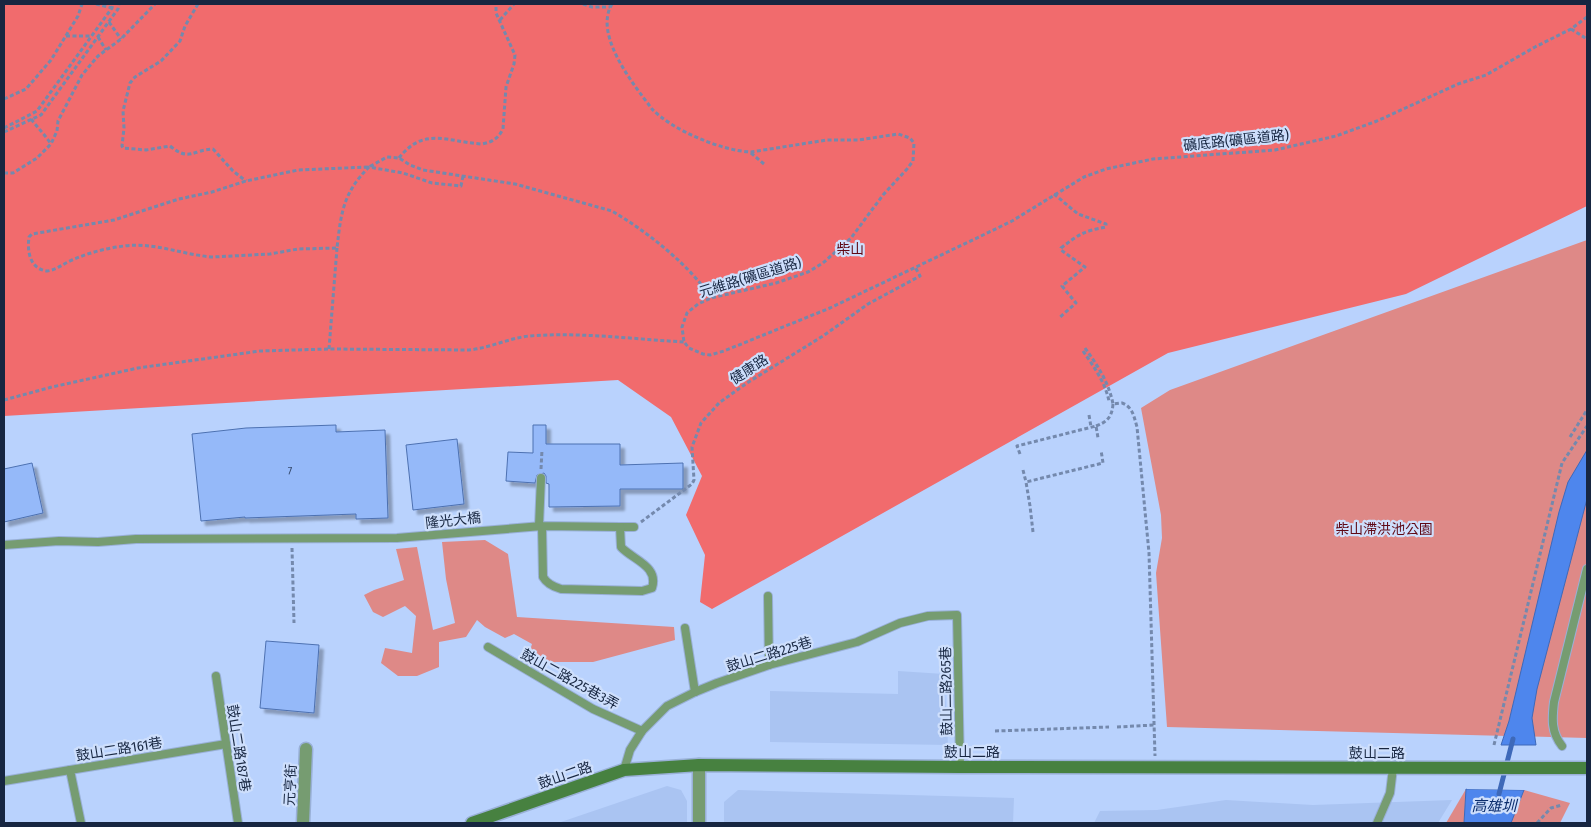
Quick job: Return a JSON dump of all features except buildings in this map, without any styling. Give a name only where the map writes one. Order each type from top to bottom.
[{"type":"street","name":"元亨街","points":[[303,823],[306,749]]},
{"type":"street","name":"鼓山二路","points":[[472,823],[624,770],[699,765],[1587,768]]},
{"type":"street","points":[[699,765],[699,823]]},
{"type":"lane","points":[[541,478],[540,526],[543,577],[546,582],[561,589],[642,591],[650,589],[653,584],[652,574],[647,566],[622,549],[620,545],[620,527]]},
{"type":"lane","name":"隆光大橋","points":[[4,546],[136,539],[398,538],[511,527],[634,526]]},
{"type":"lane","points":[[1562,746],[1556,739],[1553,728],[1554,702],[1587,569]]},
{"type":"lane","points":[[768,596],[769,665]]},
{"type":"lane","name":"鼓山二路225巷","points":[[624,770],[630,750],[642,730],[667,706],[695,692],[717,682],[769,665],[857,642],[900,623],[928,616],[957,615]]},
{"type":"lane","name":"鼓山二路265巷","points":[[957,615],[960,767]]},
{"type":"lane","points":[[685,628],[695,692]]},
{"type":"lane","name":"鼓山二路225巷3弄","points":[[488,647],[593,709],[642,730]]},
{"type":"lane","name":"鼓山二路187巷","points":[[216,676],[238,823]]},
{"type":"lane","name":"鼓山二路161巷","points":[[81,823],[70,770],[226,744]]},
{"type":"lane","points":[[1378,823],[1390,793],[1393,768]]},
{"type":"lane","points":[[4,781],[70,770]]},
{"type":"path","points":[[4,98],[26,89],[51,60],[78,16],[82,4]]},
{"type":"path","points":[[4,130],[37,111],[112,6],[96,4]]},
{"type":"path","points":[[4,130],[40,115],[109,22],[118,9],[119,4]]},
{"type":"path","points":[[4,173],[13,173],[37,158],[51,144],[57,131],[58,121],[82,75],[94,60],[121,39],[155,4]]},
{"type":"path","points":[[198,4],[185,26],[180,41],[161,61],[135,76],[130,83],[124,111],[122,146],[123,148],[146,150],[167,146],[178,153],[189,155],[213,149],[233,171],[246,181]]},
{"type":"path","points":[[399,158],[410,145],[427,138],[482,144],[499,137],[504,129],[506,87],[515,55],[496,13],[496,4]]},
{"type":"path","points":[[500,20],[514,4]]},
{"type":"path","points":[[583,4],[592,7],[611,6]]},
{"type":"path","name":"元維路(礦區道路)","points":[[611,6],[607,22],[610,40],[616,55],[638,90],[659,116],[680,130],[738,152],[751,152],[828,140],[859,140],[892,135],[906,136],[914,143],[913,161],[908,169],[883,195],[851,238],[824,263],[808,272],[789,279],[710,298],[698,304],[687,313],[682,327],[684,342]]},
{"type":"path","name":"礦底路(礦區道路)","points":[[915,267],[1012,221],[1084,177],[1106,169],[1153,159],[1275,150],[1336,136],[1377,121],[1458,84],[1486,74],[1534,47],[1571,30],[1587,18]]},
{"type":"path","points":[[109,22],[121,39]]},
{"type":"path","points":[[1571,30],[1587,39]]},
{"type":"path","points":[[65,36],[92,36]]},
{"type":"path","points":[[98,37],[106,50]]},
{"type":"path","points":[[31,119],[51,144]]},
{"type":"path","points":[[751,152],[764,164]]},
{"type":"path","points":[[329,349],[337,248],[342,212],[350,190],[369,167],[387,158],[399,158],[410,165],[424,170],[515,184],[612,212],[669,252],[696,277],[710,298]]},
{"type":"path","points":[[337,248],[298,249],[270,254],[213,257],[150,245],[126,245],[72,260],[51,271],[43,271],[37,269],[33,264],[28,242],[32,234],[114,220],[178,199],[212,192],[246,181],[298,170],[369,167],[403,173],[432,182],[461,186],[463,176]]},
{"type":"path","points":[[1054,194],[1078,214],[1106,224],[1106,227],[1086,230],[1060,250],[1085,267],[1062,286],[1076,303],[1059,318]]},
{"type":"path","points":[[4,400],[52,386],[138,368],[260,351],[329,349],[469,350],[526,336],[543,335],[615,337],[684,342],[689,348],[710,355],[830,308],[915,267]]},
{"type":"path","name":"健康路","points":[[634,526],[692,484],[694,480],[692,447],[701,424],[719,404],[747,383],[823,336],[868,304],[920,276],[915,267]]},
{"type":"path","points":[[1020,454],[1017,446],[1094,427],[1106,422],[1110,417],[1113,404],[1106,382],[1097,365],[1084,350],[1100,376],[1107,391],[1109,401]]},
{"type":"path","points":[[1113,404],[1122,403],[1130,407],[1138,427],[1149,553],[1156,759]]},
{"type":"path","points":[[1570,437],[1587,410]]},
{"type":"path","points":[[1089,415],[1098,438]]},
{"type":"path","points":[[1494,745],[1562,463],[1587,426]]},
{"type":"path","points":[[541,478],[542,450]]},
{"type":"path","points":[[1026,482],[1103,463],[1100,450]]},
{"type":"path","points":[[1023,470],[1033,532]]},
{"type":"path","points":[[291,538],[294,623]]},
{"type":"path","points":[[1117,727],[1154,725]]},
{"type":"path","points":[[995,731],[1109,727]]},
{"type":"path","points":[[1537,823],[1551,808],[1562,805]]},
{"type":"shaded area","points":[[898,671],[944,674],[948,745],[770,742],[770,691],[898,694]]},
{"type":"shaded area","points":[[667,786],[681,790],[687,801],[687,823],[558,823]]},
{"type":"shaded area","points":[[738,790],[1014,798],[1013,823],[724,823],[724,802]]},
{"type":"shaded area","points":[[1226,800],[1313,805],[1452,800],[1438,823],[1094,823],[1100,811],[1157,810]]},
{"type":"green space","name":"柴山","points":[[4,4],[1587,4],[1587,206],[1406,294],[1168,353],[712,609],[700,602],[705,555],[686,515],[702,476],[671,417],[618,380],[4,416]]},
{"type":"green space","name":"柴山滯洪池公園","points":[[1587,240],[1587,738],[1167,727],[1156,573],[1162,538],[1161,515],[1141,408],[1170,390]]},
{"type":"green space","points":[[485,540],[508,554],[517,617],[674,627],[675,640],[593,662],[556,662],[538,667],[526,663],[532,644],[514,634],[505,638],[485,627],[477,620],[466,637],[439,642],[439,667],[417,676],[398,676],[381,663],[385,648],[412,653],[416,616],[405,606],[383,617],[373,612],[364,595],[404,580],[396,549],[417,547],[433,630],[455,623],[446,579],[442,542]]},
{"type":"green space","points":[[1466,789],[1464,823],[1446,823]]},
{"type":"green space","points":[[1524,790],[1570,803],[1560,823],[1511,823]]},
{"type":"water","points":[[1587,450],[1587,499],[1537,689],[1532,718],[1536,745],[1501,745],[1509,721],[1559,512],[1568,482]]},
{"type":"water","name":"高雄圳","points":[[1466,789],[1524,790],[1511,823],[1464,823]]},
{"type":"pier","points":[[1468,787],[1525,787],[1524,790],[1466,789]]},
{"type":"waterway","points":[[1499,794],[1513,739]]}]
